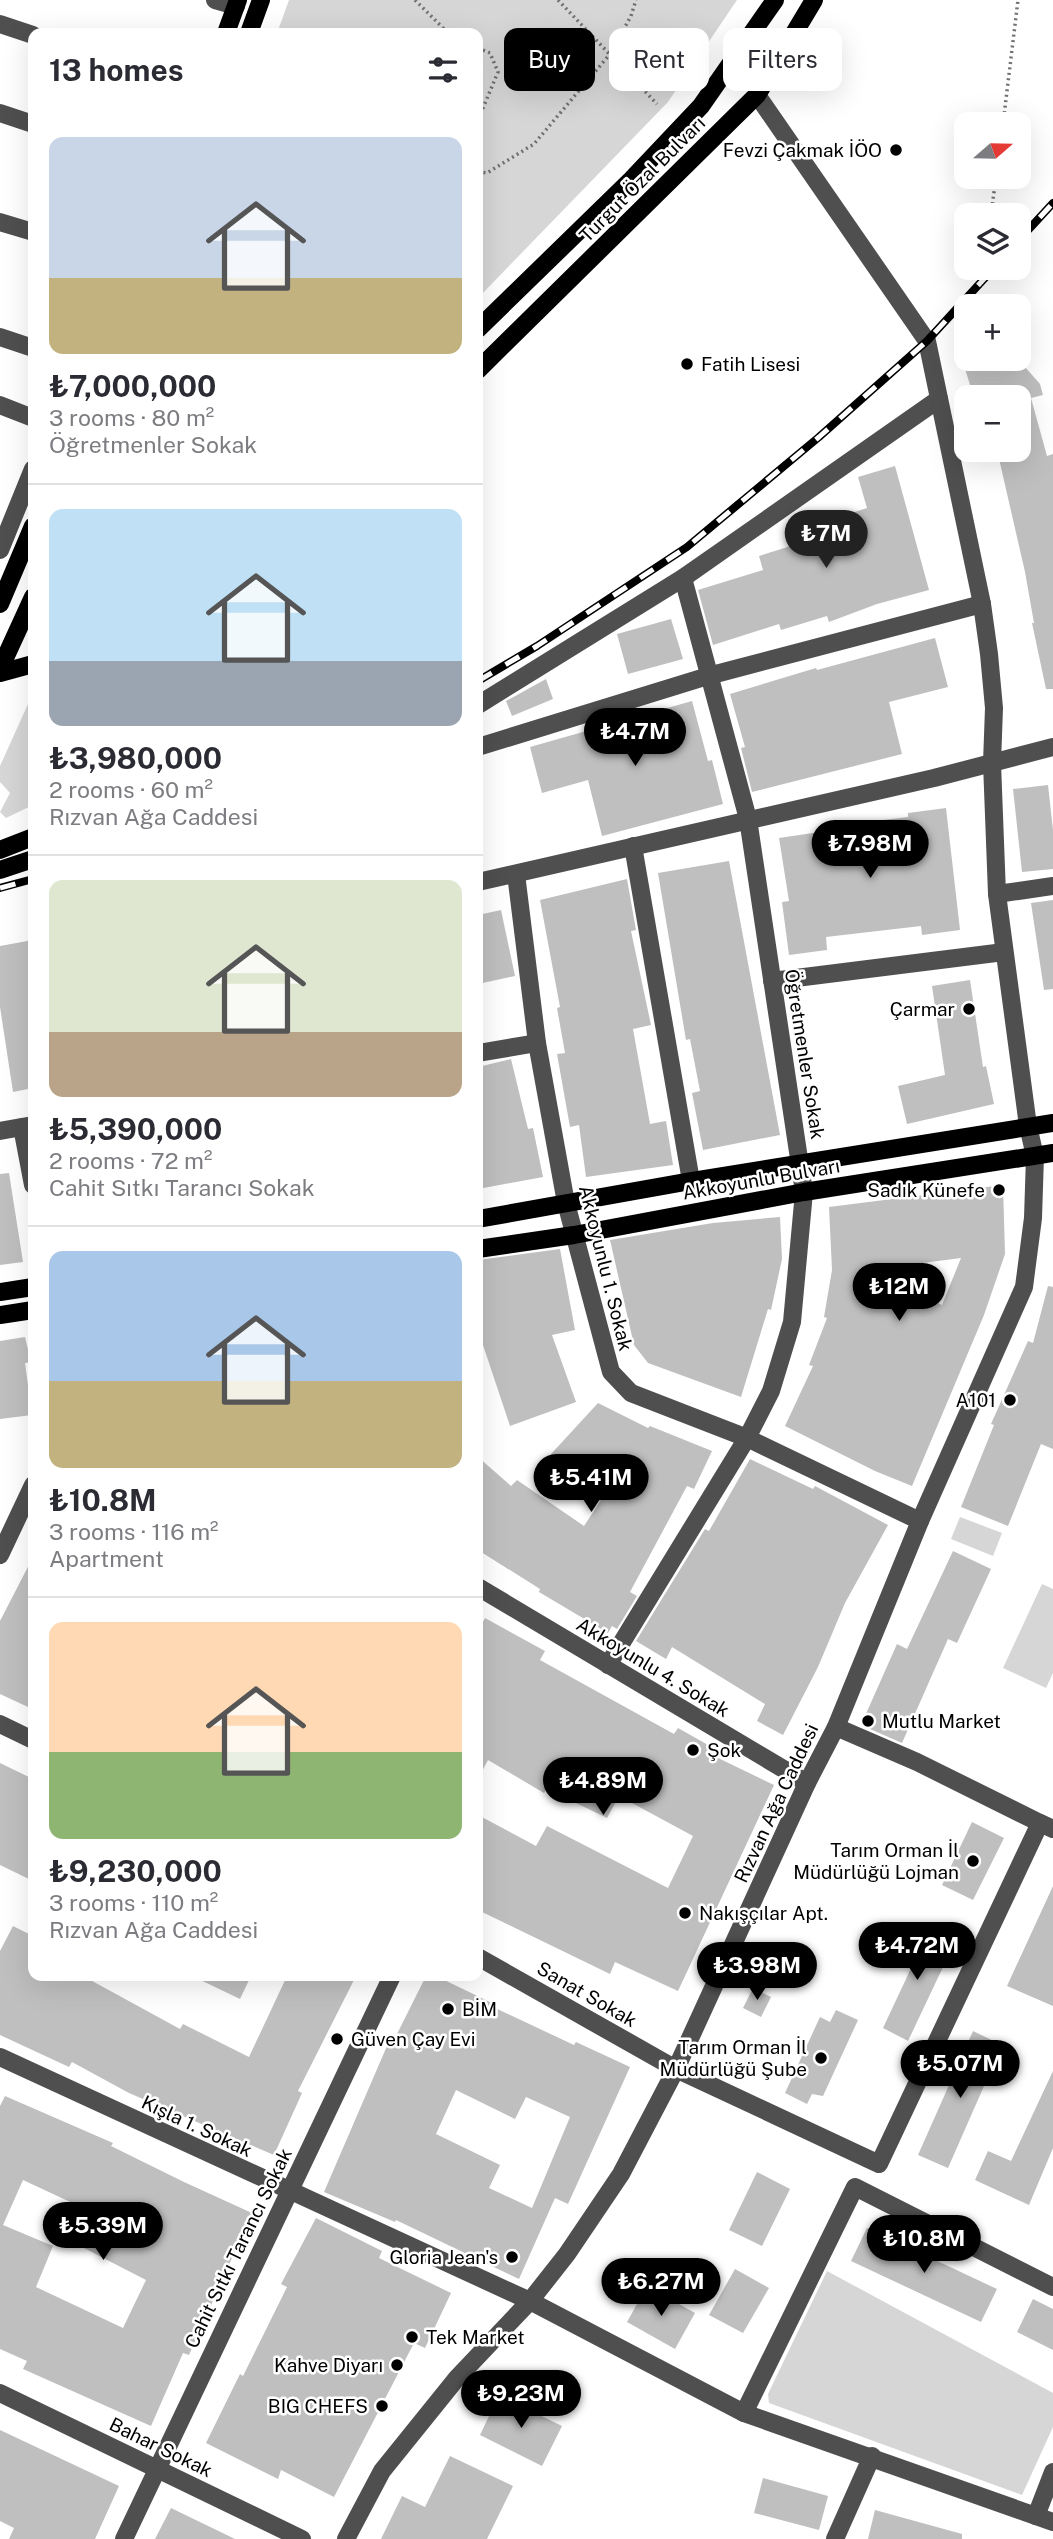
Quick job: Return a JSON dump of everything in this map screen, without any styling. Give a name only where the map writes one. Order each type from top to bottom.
[{"type":"main road","points":[[251,28],[261,0]]},
{"type":"main road","name":"Turgut Özal Bulvarı","points":[[483,324],[631,180],[701,106],[775,0]]},
{"type":"main road","name":"Turgut Özal Bulvarı","points":[[483,365],[757,95],[814,0]]},
{"type":"main road","points":[[228,28],[237,3]]},
{"type":"main road","points":[[0,604],[28,538]]},
{"type":"main road","points":[[0,671],[28,614]]},
{"type":"main road","points":[[0,671],[28,665]]},
{"type":"main road","points":[[0,849],[28,839]]},
{"type":"main road","points":[[0,870],[28,861]]},
{"type":"main road","name":"Akkoyunlu Bulvarı","points":[[483,1218],[691,1181],[1053,1123]]},
{"type":"main road","name":"Akkoyunlu Bulvarı","points":[[483,1248],[574,1235],[804,1192],[1053,1153]]},
{"type":"main road","points":[[0,1292],[28,1288]]},
{"type":"main road","points":[[0,1315],[28,1311]]},
{"type":"street","points":[[215,0],[237,3]]},
{"type":"street","points":[[0,24],[28,33]]},
{"type":"street","name":"Rızvan Ağa Caddesi","points":[[346,2539],[382,2470],[457,2378],[530,2301],[567,2254],[621,2174],[676,2069],[807,1783],[836,1727],[920,1521],[1024,1287],[1033,1218],[1035,1156],[1028,1126],[997,894],[992,763],[994,708],[982,604],[928,341],[757,95]]},
{"type":"street","points":[[0,113],[28,122]]},
{"type":"street","points":[[0,222],[28,230]]},
{"type":"street","points":[[0,337],[28,346]]},
{"type":"street","points":[[483,702],[683,578],[939,399]]},
{"type":"street","points":[[0,405],[28,416]]},
{"type":"street","points":[[0,550],[4,527],[28,479]]},
{"type":"street","name":"Öğretmenler Sokak","points":[[608,1665],[747,1438],[771,1391],[792,1322],[804,1192],[748,819],[683,578]]},
{"type":"street","points":[[483,745],[708,676],[982,604]]},
{"type":"street","points":[[483,881],[1053,747]]},
{"type":"street","points":[[632,846],[691,1181]]},
{"type":"street","name":"Akkoyunlu 1. Sokak","points":[[516,874],[537,1043],[566,1203],[611,1372],[631,1393],[747,1438],[920,1521]]},
{"type":"street","points":[[997,894],[1053,886]]},
{"type":"street","points":[[772,981],[1004,952]]},
{"type":"street","points":[[483,1052],[537,1043]]},
{"type":"street","points":[[0,1131],[28,1126]]},
{"type":"street","points":[[0,1555],[27,1513]]},
{"type":"street","name":"Akkoyunlu 4. Sokak","points":[[483,1590],[807,1783]]},
{"type":"street","points":[[0,1724],[28,1738]]},
{"type":"street","points":[[836,1727],[917,1762],[1047,1826]]},
{"type":"street","name":"Sanat Sokak","points":[[483,1960],[676,2069],[879,2164],[1047,1826]]},
{"type":"street","name":"Cahit Sıtkı Tarancı Sokak","points":[[124,2539],[390,1981]]},
{"type":"street","name":"Kışla 1. Sokak","points":[[0,2057],[288,2192],[530,2301],[744,2413],[1045,2519]]},
{"type":"street","points":[[744,2413],[855,2187],[1053,2287]]},
{"type":"street","name":"Bahar Sokak","points":[[0,2393],[302,2539]]},
{"type":"street","points":[[835,2539],[872,2456]]},
{"type":"street","points":[[1045,2519],[1053,2472]]},
{"type":"path","points":[[415,0],[443,28]]},
{"type":"path","points":[[558,0],[609,53]]},
{"type":"path","points":[[624,28],[636,0]]},
{"type":"path","points":[[1004,112],[1018,0]]},
{"type":"path","points":[[483,50],[490,52],[498,72],[483,108]]},
{"type":"path","points":[[483,173],[487,173],[534,144],[609,55]]},
{"type":"path","points":[[645,91],[657,104]]},
{"type":"shaded area","points":[[289,0],[737,0],[709,41],[709,28],[609,28],[609,91],[675,91],[668,102],[483,293],[483,28],[279,28]]},
{"type":"shaded area","points":[[28,704],[28,807],[6,818],[0,812],[10,793],[0,782],[0,766]]},
{"type":"shaded area","points":[[960,1517],[1002,1533],[993,1556],[951,1539]]},
{"type":"shaded area","points":[[1042,1584],[1053,1589],[1053,1673],[1046,1688],[1003,1668]]},
{"type":"shaded area","points":[[827,2271],[1053,2393],[1053,2427],[1022,2495],[769,2403],[768,2394]]},
{"type":"building","points":[[966,371],[1029,371],[1040,384],[1043,395],[1031,398],[1031,385],[970,385]]},
{"type":"building","points":[[1031,398],[1047,456],[1053,454],[1053,689],[1046,689],[1032,623],[1025,572],[1000,462],[1031,462]]},
{"type":"building","points":[[895,466],[929,590],[877,604],[829,622],[827,616],[781,630],[779,624],[713,645],[698,590],[763,570],[759,556],[816,538],[811,526],[867,508],[858,477]]},
{"type":"building","points":[[671,619],[683,659],[628,674],[617,634]]},
{"type":"building","points":[[935,638],[948,687],[889,702],[902,754],[752,792],[741,748],[745,747],[730,694],[816,668],[817,670]]},
{"type":"building","points":[[546,679],[553,699],[512,716],[506,701]]},
{"type":"building","points":[[692,701],[708,761],[712,760],[723,804],[602,836],[588,780],[542,793],[530,747]]},
{"type":"building","points":[[1048,785],[1053,830],[1053,869],[1022,872],[1013,789]]},
{"type":"building","points":[[946,808],[960,930],[922,935],[921,926],[826,937],[827,950],[789,955],[782,902],[789,901],[779,838],[867,825],[866,822],[908,817],[908,813]]},
{"type":"building","points":[[729,861],[780,1135],[703,1150],[692,1093],[700,1091],[690,1039],[686,1040],[658,873]]},
{"type":"building","points":[[627,879],[636,930],[631,931],[651,1025],[633,1029],[650,1124],[666,1121],[673,1165],[586,1177],[579,1125],[570,1127],[557,1054],[565,1053],[557,1008],[560,1007],[540,900]]},
{"type":"building","points":[[1053,900],[1053,989],[1044,990],[1031,903]]},
{"type":"building","points":[[501,910],[515,976],[483,983],[483,914]]},
{"type":"building","points":[[28,941],[28,1089],[13,1092],[0,1007],[0,946]]},
{"type":"building","points":[[970,980],[983,1067],[986,1066],[994,1104],[907,1124],[898,1086],[945,1075],[932,986]]},
{"type":"building","points":[[511,1059],[528,1129],[533,1128],[543,1177],[483,1188],[483,1066]]},
{"type":"building","points":[[9,1173],[23,1262],[0,1265],[0,1174]]},
{"type":"building","points":[[1003,1185],[1005,1254],[984,1315],[912,1486],[875,1471],[785,1426],[813,1366],[809,1365],[827,1318],[824,1317],[832,1270],[829,1207]],"holes":[[[961,1258],[942,1305],[906,1289],[915,1264]]]},
{"type":"building","points":[[780,1217],[782,1259],[771,1310],[768,1309],[741,1397],[648,1363],[634,1345],[610,1240],[713,1223]]},
{"type":"building","points":[[560,1249],[575,1330],[552,1335],[576,1402],[510,1426],[483,1345],[483,1259]]},
{"type":"building","points":[[1048,1286],[1053,1287],[1053,1449],[1041,1444],[1008,1526],[961,1507],[994,1425],[991,1424],[1028,1341],[1033,1343]]},
{"type":"building","points":[[25,1337],[28,1350],[28,1362],[25,1363],[28,1416],[0,1419],[0,1341]]},
{"type":"building","points":[[598,1403],[648,1428],[650,1426],[712,1451],[694,1489],[687,1486],[630,1592],[637,1596],[617,1629],[612,1626],[608,1633],[539,1592],[540,1589],[483,1553],[483,1461],[511,1486],[517,1480],[584,1526],[601,1500],[540,1466]]},
{"type":"building","points":[[750,1459],[813,1489],[815,1486],[888,1525],[845,1603],[818,1667],[783,1735],[757,1721],[765,1704],[672,1647],[666,1659],[636,1641],[705,1529],[709,1531]]},
{"type":"building","points":[[953,1551],[991,1569],[957,1643],[948,1639],[902,1743],[861,1725],[897,1644],[907,1649]]},
{"type":"building","points":[[28,1567],[28,1707],[0,1694],[0,1621]]},
{"type":"building","points":[[485,1618],[545,1651],[540,1660],[674,1734],[678,1728],[717,1750],[714,1756],[774,1785],[678,1991],[615,1962],[610,1974],[483,1912],[483,1818],[536,1846],[547,1826],[668,1888],[693,1836],[619,1796],[607,1818],[547,1789],[544,1793],[488,1760],[483,1770]]},
{"type":"building","points":[[0,1763],[28,1777],[28,1879],[0,1865]]},
{"type":"building","name":"Tarım Orman İl Müdürlüğü Lojman","points":[[972,1822],[1004,1838],[973,1900],[942,1885]]},
{"type":"building","points":[[1053,1886],[1053,2006],[1007,1986]]},
{"type":"building","points":[[920,1925],[949,1939],[938,1962],[944,1965],[908,2041],[883,2028],[913,1964],[904,1959]]},
{"type":"building","points":[[13,1926],[28,1934],[28,1981],[92,1981],[180,2029],[183,2024],[249,2057],[285,1981],[353,1981],[298,2091],[302,2093],[274,2155],[129,2093],[72,2062],[69,2067],[0,2035],[0,1951]]},
{"type":"building","points":[[202,1981],[249,1981],[240,1999]]},
{"type":"building","points":[[424,1981],[446,1981],[494,2004],[493,2007],[574,2045],[576,2042],[630,2067],[568,2204],[555,2198],[519,2279],[396,2220],[395,2222],[324,2192],[387,2046],[390,2048]],"holes":[[[456,2090],[515,2119],[526,2097],[570,2117],[532,2208],[489,2188],[500,2165],[436,2134]]]},
{"type":"building","points":[[753,1988],[771,1997],[761,2017],[743,2008]]},
{"type":"building","name":"Tarım Orman İl Müdürlüğü Şube","points":[[836,2010],[858,2020],[823,2096],[812,2094],[807,2104],[785,2093],[820,2017],[830,2022]]},
{"type":"building","points":[[973,2031],[1002,2045],[948,2168],[918,2155]]},
{"type":"building","points":[[1053,2071],[1053,2148],[1029,2205],[975,2180],[988,2151],[1011,2161]]},
{"type":"building","points":[[5,2096],[113,2143],[111,2146],[252,2213],[189,2355],[183,2353],[151,2426],[23,2369],[27,2361],[0,2349],[0,2106]],"holes":[[[23,2180],[96,2214],[80,2246],[146,2280],[123,2328],[36,2287],[53,2246],[3,2225]]]},
{"type":"building","points":[[757,2172],[790,2189],[762,2246],[729,2230]]},
{"type":"building","points":[[316,2218],[382,2251],[379,2258],[451,2293],[425,2348],[414,2343],[334,2497],[281,2470],[278,2479],[206,2443],[287,2287],[281,2284]]},
{"type":"building","points":[[867,2228],[997,2289],[981,2322],[851,2261]]},
{"type":"building","points":[[735,2269],[769,2288],[743,2333],[709,2315]]},
{"type":"building","points":[[647,2286],[695,2313],[675,2349],[627,2322]]},
{"type":"building","points":[[1033,2299],[1053,2309],[1053,2350],[1017,2332]]},
{"type":"building","points":[[499,2395],[562,2426],[542,2466],[480,2435]]},
{"type":"building","points":[[0,2430],[119,2486],[95,2539],[9,2539],[14,2528],[0,2521]]},
{"type":"building","points":[[450,2456],[513,2486],[487,2539],[381,2539],[402,2496],[425,2507]]},
{"type":"building","points":[[763,2478],[828,2496],[819,2530],[754,2513]]},
{"type":"building","points":[[171,2508],[235,2539],[155,2539]]},
{"type":"building","points":[[875,2510],[962,2534],[962,2539],[868,2539]]},
{"type":"railway","points":[[1031,227],[1053,203]]},
{"type":"railway","points":[[483,678],[537,646],[687,547],[819,437],[927,341],[983,280]]},
{"type":"railway","points":[[0,888],[28,880]]},
{"type":"place","name":"Fevzi Çakmak İÖO","points":[[896,150]]},
{"type":"place","name":"Fatih Lisesi","points":[[687,364]]},
{"type":"place","name":"Çarmar","points":[[969,1009]]},
{"type":"place","name":"Sadık Künefe","points":[[999,1190]]},
{"type":"place","name":"A101","points":[[1010,1400]]},
{"type":"place","name":"Mutlu Market","points":[[868,1721]]},
{"type":"place","name":"Şok","points":[[693,1750]]},
{"type":"place","name":"Tarım Orman İl Müdürlüğü Lojman","points":[[973,1861]]},
{"type":"place","name":"Nakışçılar Apt.","points":[[685,1913]]},
{"type":"place","name":"BİM","points":[[448,2009]]},
{"type":"place","name":"Güven Çay Evi","points":[[337,2039]]},
{"type":"place","name":"Tarım Orman İl Müdürlüğü Şube","points":[[821,2058]]},
{"type":"place","name":"Gloria Jean's","points":[[512,2257]]},
{"type":"place","name":"Tek Market","points":[[412,2337]]},
{"type":"place","name":"Kahve Diyarı","points":[[397,2365]]},
{"type":"place","name":"BIG CHEFS","points":[[382,2406]]}]
